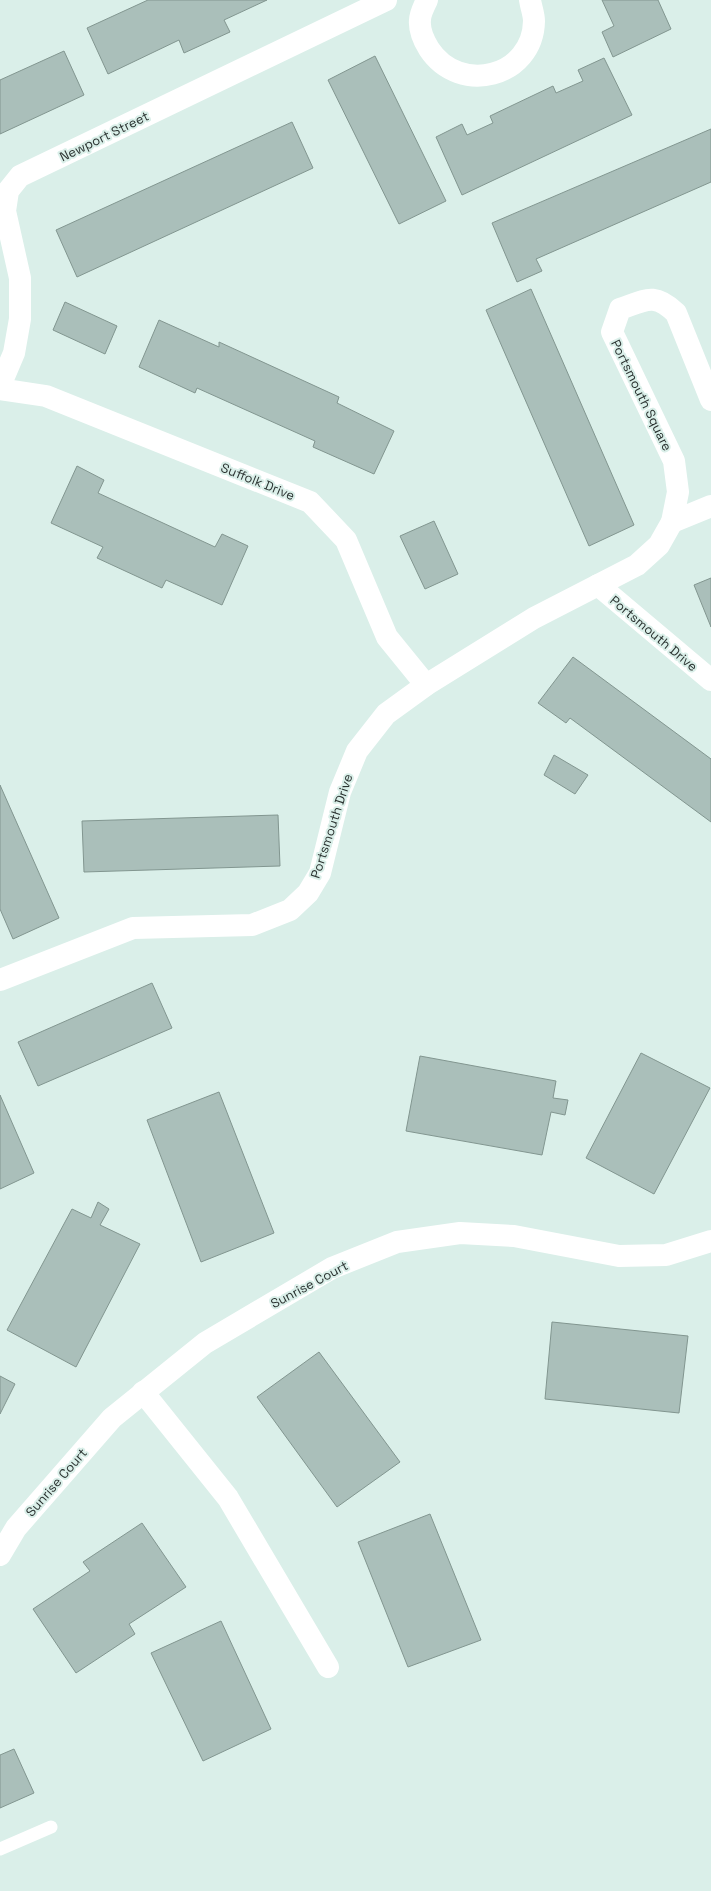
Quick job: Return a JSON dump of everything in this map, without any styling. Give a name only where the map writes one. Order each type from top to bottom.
[{"type":"street","name":"Newport Street","points":[[0,387],[14,353],[20,319],[20,278],[5,210],[8,191],[20,176],[386,0]]},
{"type":"street","points":[[427,0],[420,20],[424,42],[436,60],[455,73],[476,77],[498,72],[516,61],[529,42],[534,21],[530,0]]},
{"type":"street","name":"Portsmouth Square","points":[[672,522],[678,492],[674,461],[612,332],[620,309],[649,299],[665,302],[676,313],[711,400]]},
{"type":"street","name":"Suffolk Drive","points":[[0,387],[46,396],[310,502],[346,540],[387,637],[426,685]]},
{"type":"street","points":[[672,522],[711,506]]},
{"type":"street","name":"Portsmouth Drive","points":[[0,980],[133,928],[252,925],[290,910],[308,893],[320,873],[340,792],[357,751],[386,714],[426,685],[534,618],[637,565],[659,545],[672,522]]},
{"type":"street","name":"Portsmouth Drive","points":[[598,585],[711,680]]},
{"type":"street","name":"Sunrise Court","points":[[0,1555],[16,1528],[112,1418],[205,1343],[332,1268],[396,1242],[460,1233],[507,1236],[619,1256],[666,1255],[711,1241]]},
{"type":"street","points":[[143,1392],[228,1498],[328,1667]]},
{"type":"lane","points":[[0,1849],[50,1827]]},
{"type":"building","points":[[148,0],[267,0],[224,20],[230,32],[184,53],[179,40],[108,74],[87,28]]},
{"type":"building","points":[[602,0],[658,0],[671,29],[613,57],[602,32],[614,26]]},
{"type":"building","points":[[64,51],[84,95],[0,134],[0,80]]},
{"type":"building","points":[[375,56],[446,201],[399,224],[328,80]]},
{"type":"building","points":[[604,58],[632,115],[462,195],[436,137],[462,124],[467,135],[493,123],[490,116],[553,86],[556,93],[583,81],[578,70]]},
{"type":"building","points":[[292,122],[313,168],[77,277],[56,230]]},
{"type":"building","points":[[711,129],[711,182],[536,259],[542,271],[517,282],[492,223]]},
{"type":"building","points":[[531,289],[634,525],[589,546],[486,310]]},
{"type":"building","points":[[65,302],[117,326],[105,354],[53,330]]},
{"type":"building","points":[[159,320],[219,347],[219,342],[339,397],[337,403],[394,431],[374,474],[313,447],[315,441],[197,388],[195,393],[139,367]]},
{"type":"building","points":[[77,466],[104,480],[98,493],[215,547],[222,534],[248,546],[222,605],[166,580],[162,588],[97,558],[103,547],[51,523]]},
{"type":"building","points":[[434,521],[458,574],[425,589],[400,536]]},
{"type":"building","points":[[711,578],[711,627],[694,585]]},
{"type":"building","points":[[573,657],[711,759],[711,822],[570,718],[566,723],[538,703]]},
{"type":"building","points":[[554,755],[588,775],[575,794],[544,775]]},
{"type":"building","points":[[0,785],[59,918],[13,939],[0,909]]},
{"type":"building","points":[[278,815],[280,866],[84,872],[82,821]]},
{"type":"building","points":[[152,983],[172,1028],[38,1086],[18,1042]]},
{"type":"building","points":[[641,1053],[710,1088],[654,1194],[586,1158]]},
{"type":"building","points":[[420,1056],[556,1081],[553,1098],[568,1100],[565,1115],[551,1112],[542,1155],[406,1131]]},
{"type":"building","points":[[219,1092],[274,1233],[201,1262],[147,1120]]},
{"type":"building","points":[[0,1095],[34,1173],[0,1189]]},
{"type":"building","points":[[98,1202],[109,1209],[100,1225],[140,1244],[76,1367],[7,1330],[72,1209],[91,1218]]},
{"type":"building","points":[[552,1322],[688,1336],[679,1413],[545,1399]]},
{"type":"building","points":[[319,1352],[400,1462],[337,1507],[257,1397]]},
{"type":"building","points":[[0,1376],[15,1384],[0,1414]]},
{"type":"building","points":[[430,1514],[481,1640],[408,1667],[358,1542]]},
{"type":"building","points":[[142,1523],[186,1587],[129,1624],[135,1634],[76,1673],[33,1609],[90,1571],[83,1562]]},
{"type":"building","points":[[221,1621],[271,1729],[203,1761],[151,1653]]},
{"type":"building","points":[[14,1749],[34,1793],[0,1808],[0,1755]]}]
